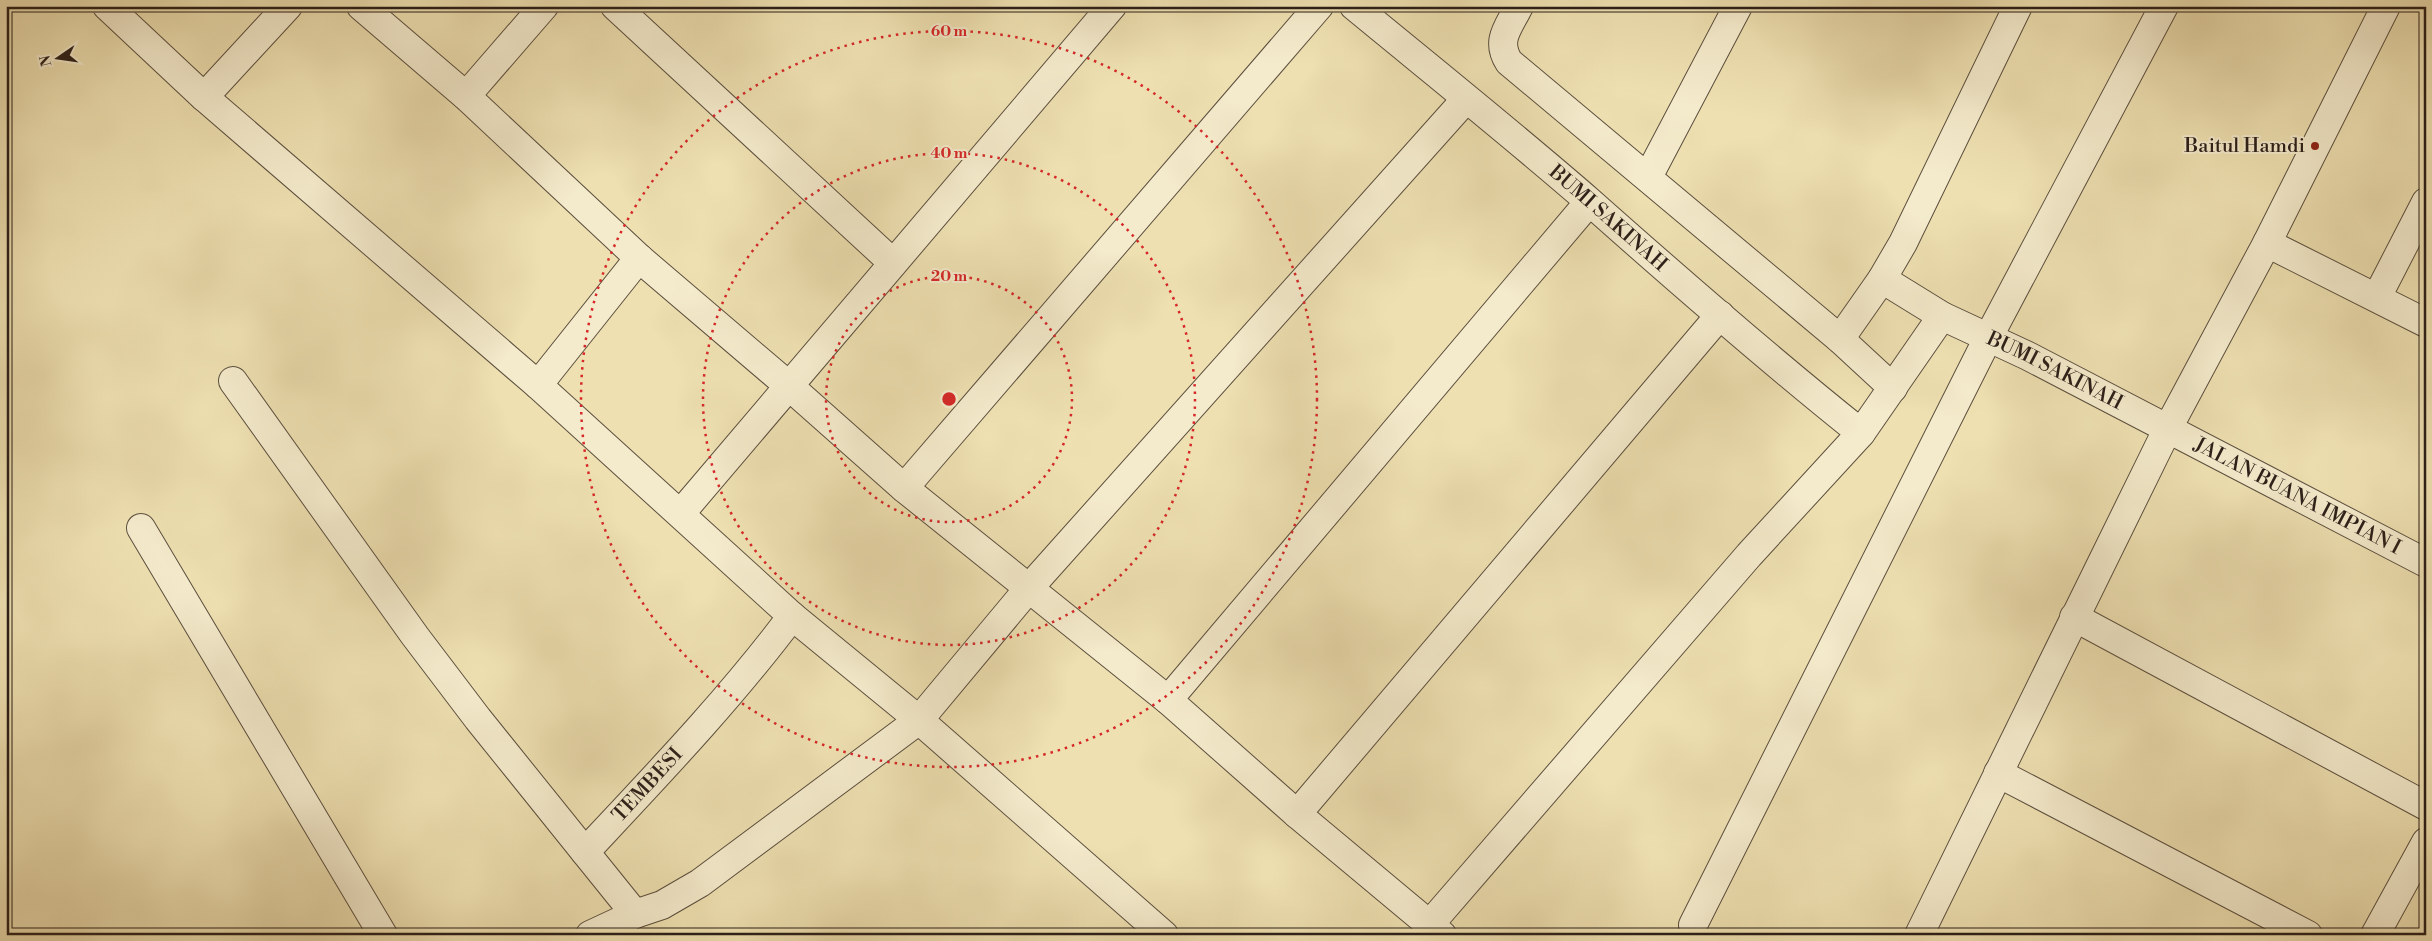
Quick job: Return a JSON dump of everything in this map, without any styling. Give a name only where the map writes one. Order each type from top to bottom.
[{"type":"street","points":[[106,6],[204,97],[538,385],[681,512],[792,616],[919,720],[1164,935]]},
{"type":"street","points":[[204,97],[288,6]]},
{"type":"street","points":[[361,6],[466,96],[639,258],[789,386],[904,488],[1168,700],[1296,814],[1436,930],[1749,555],[1861,433],[1894,388],[1942,316]]},
{"type":"street","points":[[466,96],[544,6]]},
{"type":"street","points":[[615,6],[893,263]]},
{"type":"street","points":[[904,488],[1319,6]]},
{"type":"street","name":"BUMI SAKINAH","points":[[1354,6],[1589,202],[1635,244],[1720,315],[1757,350],[1861,433]]},
{"type":"street","points":[[1519,6],[1502,42],[1503,50],[1510,62],[1648,177],[1894,388]]},
{"type":"street","points":[[1648,177],[1738,6]]},
{"type":"street","points":[[1840,340],[1882,280],[1903,243],[2018,6]]},
{"type":"street","points":[[1698,931],[1988,338],[2164,6]]},
{"type":"street","points":[[1921,934],[2074,617],[2167,430],[2267,243],[2386,6]]},
{"type":"street","points":[[681,512],[893,263],[1103,9]]},
{"type":"street","points":[[590,935],[635,914],[662,905],[700,882],[919,720],[1029,588],[1466,98]]},
{"type":"street","points":[[1168,700],[1589,202]]},
{"type":"street","points":[[2377,297],[2426,202]]},
{"type":"street","points":[[2267,243],[2426,323]]},
{"type":"street","points":[[538,385],[639,258]]},
{"type":"street","name":"BUMI SAKINAH","points":[[1882,280],[1942,316],[2028,356],[2167,430]]},
{"type":"street","points":[[1296,814],[1720,315]]},
{"type":"street","points":[[233,381],[415,636],[478,719],[635,914]]},
{"type":"street","name":"JALAN BUANA IMPIAN I","points":[[2167,430],[2426,563]]},
{"type":"street","points":[[141,528],[383,935]]},
{"type":"street","name":"TEMBESI","points":[[585,852],[680,751],[741,681],[792,616]]},
{"type":"street","points":[[2074,617],[2426,806]]},
{"type":"street","points":[[1998,774],[2308,935]]},
{"type":"street","points":[[2375,935],[2426,842]]},
{"type":"place","name":"Baitul Hamdi","points":[[2315,146]]}]
